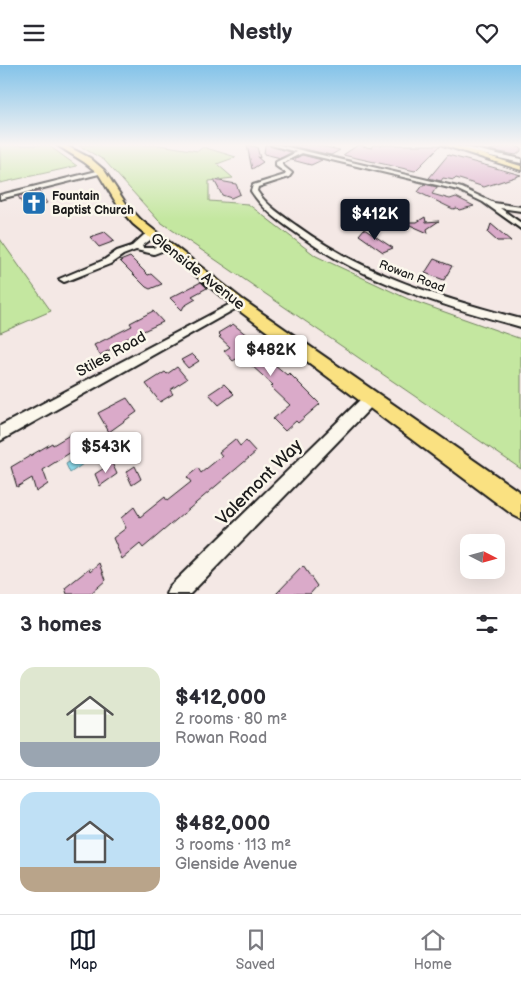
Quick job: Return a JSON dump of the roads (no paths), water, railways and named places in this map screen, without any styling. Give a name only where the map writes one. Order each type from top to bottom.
[{"type":"main road","name":"Glenside Avenue","points":[[98,170],[130,215],[238,303],[521,507]]},
{"type":"street","name":"Rowan Road","points":[[284,170],[289,173],[287,176],[255,186],[254,191],[264,205],[309,241],[346,262],[418,293],[521,323]]},
{"type":"street","points":[[377,170],[479,195],[521,227]]},
{"type":"street","points":[[0,197],[101,172]]},
{"type":"street","points":[[494,205],[521,209]]},
{"type":"street","points":[[507,216],[521,209]]},
{"type":"street","points":[[64,279],[138,247],[142,241],[153,235]]},
{"type":"street","points":[[138,247],[140,250],[154,251],[167,246]]},
{"type":"street","name":"Stiles Road","points":[[0,434],[238,303]]},
{"type":"street","name":"Valemont Way","points":[[176,594],[370,399]]},
{"type":"water","points":[[89,449],[93,457],[70,473],[66,464]]},
{"type":"place","name":"Fountain Baptist Church","points":[[34,203]]}]
